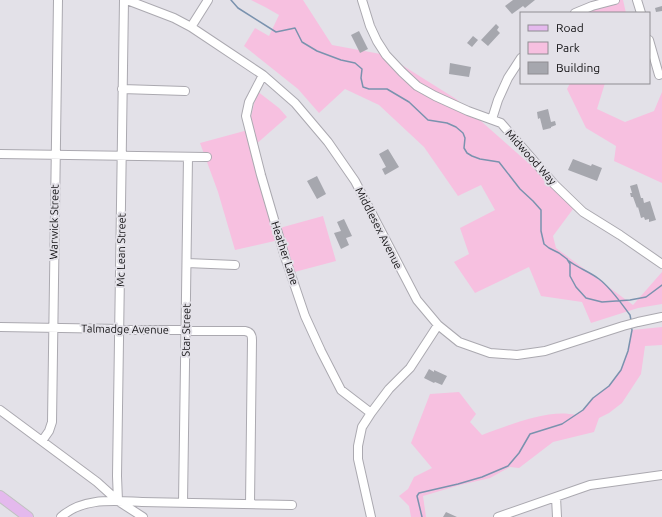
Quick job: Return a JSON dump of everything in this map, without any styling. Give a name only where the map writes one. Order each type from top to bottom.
[{"type":"main road","points":[[0,496],[28,517]]},
{"type":"street","name":"Warwick Street","points":[[42,441],[49,432],[51,425],[58,0]]},
{"type":"street","name":"Middlesex Avenue","points":[[125,0],[174,18],[191,27],[263,75],[295,103],[332,148],[355,181],[417,300],[438,325],[460,342],[490,353],[517,355],[545,351],[623,326],[662,317]]},
{"type":"street","name":"Mc Lean Street","points":[[118,501],[117,476],[122,89],[125,0]]},
{"type":"street","points":[[191,27],[208,0]]},
{"type":"street","name":"Midwood Way","points":[[362,0],[370,26],[377,41],[386,55],[417,86],[468,111],[501,123],[554,184],[583,212],[662,264]]},
{"type":"street","points":[[577,12],[594,3],[615,0]]},
{"type":"street","points":[[637,0],[641,12]]},
{"type":"street","points":[[650,43],[659,74]]},
{"type":"street","points":[[492,119],[498,100],[508,78],[520,60]]},
{"type":"street","name":"Heather Lane","points":[[263,75],[249,102],[246,116],[261,175],[285,257],[305,316],[341,390],[372,413]]},
{"type":"street","points":[[122,89],[185,90]]},
{"type":"street","points":[[0,154],[207,157]]},
{"type":"street","name":"Star Street","points":[[183,503],[188,157]]},
{"type":"street","points":[[187,263],[236,265]]},
{"type":"street","points":[[370,517],[358,459],[358,446],[362,427],[389,390],[410,368],[438,325]]},
{"type":"street","name":"Talmadge Avenue","points":[[0,327],[245,331],[250,333],[252,340],[250,504]]},
{"type":"street","points":[[0,410],[97,482],[118,501],[143,517]]},
{"type":"street","points":[[498,517],[590,485],[662,475]]},
{"type":"street","points":[[556,497],[557,517]]},
{"type":"street","points":[[61,517],[82,504],[97,502],[118,501],[292,505]]},
{"type":"green space","points":[[251,0],[303,0],[332,45],[386,55],[456,99],[576,205],[553,236],[556,248],[633,305],[662,272],[662,304],[638,308],[591,323],[582,302],[541,296],[529,267],[475,293],[454,262],[469,254],[460,228],[495,210],[481,185],[458,196],[424,147],[379,105],[345,89],[319,113],[298,89],[244,46],[255,28],[269,36],[279,15]]},
{"type":"green space","points":[[608,0],[623,0],[626,12],[571,12]]},
{"type":"green space","points":[[570,84],[605,84],[597,109],[625,122],[654,111],[662,92],[662,183],[614,161],[616,146],[586,128],[567,89]]},
{"type":"green space","points":[[257,91],[279,108],[287,117],[253,147],[276,229],[323,216],[336,261],[287,274],[279,240],[235,250],[218,192],[200,143],[248,130]]},
{"type":"green space","points":[[662,327],[662,345],[645,346],[641,374],[622,403],[609,413],[599,418],[594,432],[553,442],[519,468],[510,467],[490,478],[423,496],[426,517],[411,517],[409,506],[399,496],[408,489],[414,477],[432,468],[411,443],[430,394],[459,392],[476,414],[470,422],[482,435],[541,416],[565,413],[576,415],[583,410],[593,398],[609,386],[621,370],[628,351],[632,330]]},
{"type":"building","points":[[513,0],[535,0],[525,8],[523,6],[512,14],[505,6]]},
{"type":"building","points":[[662,6],[662,11],[656,12],[655,8]]},
{"type":"building","points":[[496,24],[499,27],[497,30],[500,33],[488,46],[481,40]]},
{"type":"building","points":[[359,31],[368,49],[360,53],[351,35]]},
{"type":"building","points":[[473,36],[478,40],[472,47],[467,43]]},
{"type":"building","points":[[450,63],[471,67],[469,77],[449,74]]},
{"type":"building","points":[[548,109],[551,122],[555,121],[556,125],[543,130],[540,118],[538,119],[537,112]]},
{"type":"building","points":[[388,149],[399,167],[385,175],[382,169],[386,167],[379,154]]},
{"type":"building","points":[[573,159],[591,166],[592,164],[602,168],[597,181],[568,170]]},
{"type":"building","points":[[317,176],[326,194],[317,199],[307,181]]},
{"type":"building","points":[[637,184],[644,203],[650,201],[656,220],[649,222],[649,219],[645,220],[644,217],[641,218],[638,207],[637,208],[630,193],[632,193],[630,186]]},
{"type":"building","points":[[344,219],[352,236],[346,238],[349,245],[341,249],[334,233],[341,231],[337,222]]},
{"type":"building","points":[[429,369],[447,376],[442,385],[424,378]]},
{"type":"building","points":[[446,512],[457,517],[443,517]]},
{"type":"waterway","points":[[231,0],[238,8],[276,32],[295,28],[302,42],[317,51],[341,60],[355,63],[362,69],[361,78],[363,87],[369,89],[387,89],[409,102],[428,120],[447,123],[456,127],[463,133],[465,138],[464,148],[467,153],[480,159],[499,162],[520,189],[541,210],[541,231],[544,244],[567,259],[570,264],[570,276],[576,287],[586,298],[602,302],[630,300],[646,297],[662,285]]},
{"type":"waterway","points":[[569,261],[595,277],[612,291],[630,315],[631,320]]},
{"type":"waterway","points":[[422,517],[417,496],[419,493],[482,477],[508,466],[519,453],[530,434],[562,424],[583,410],[593,398],[609,386],[621,370],[628,351],[632,330],[631,326]]}]
